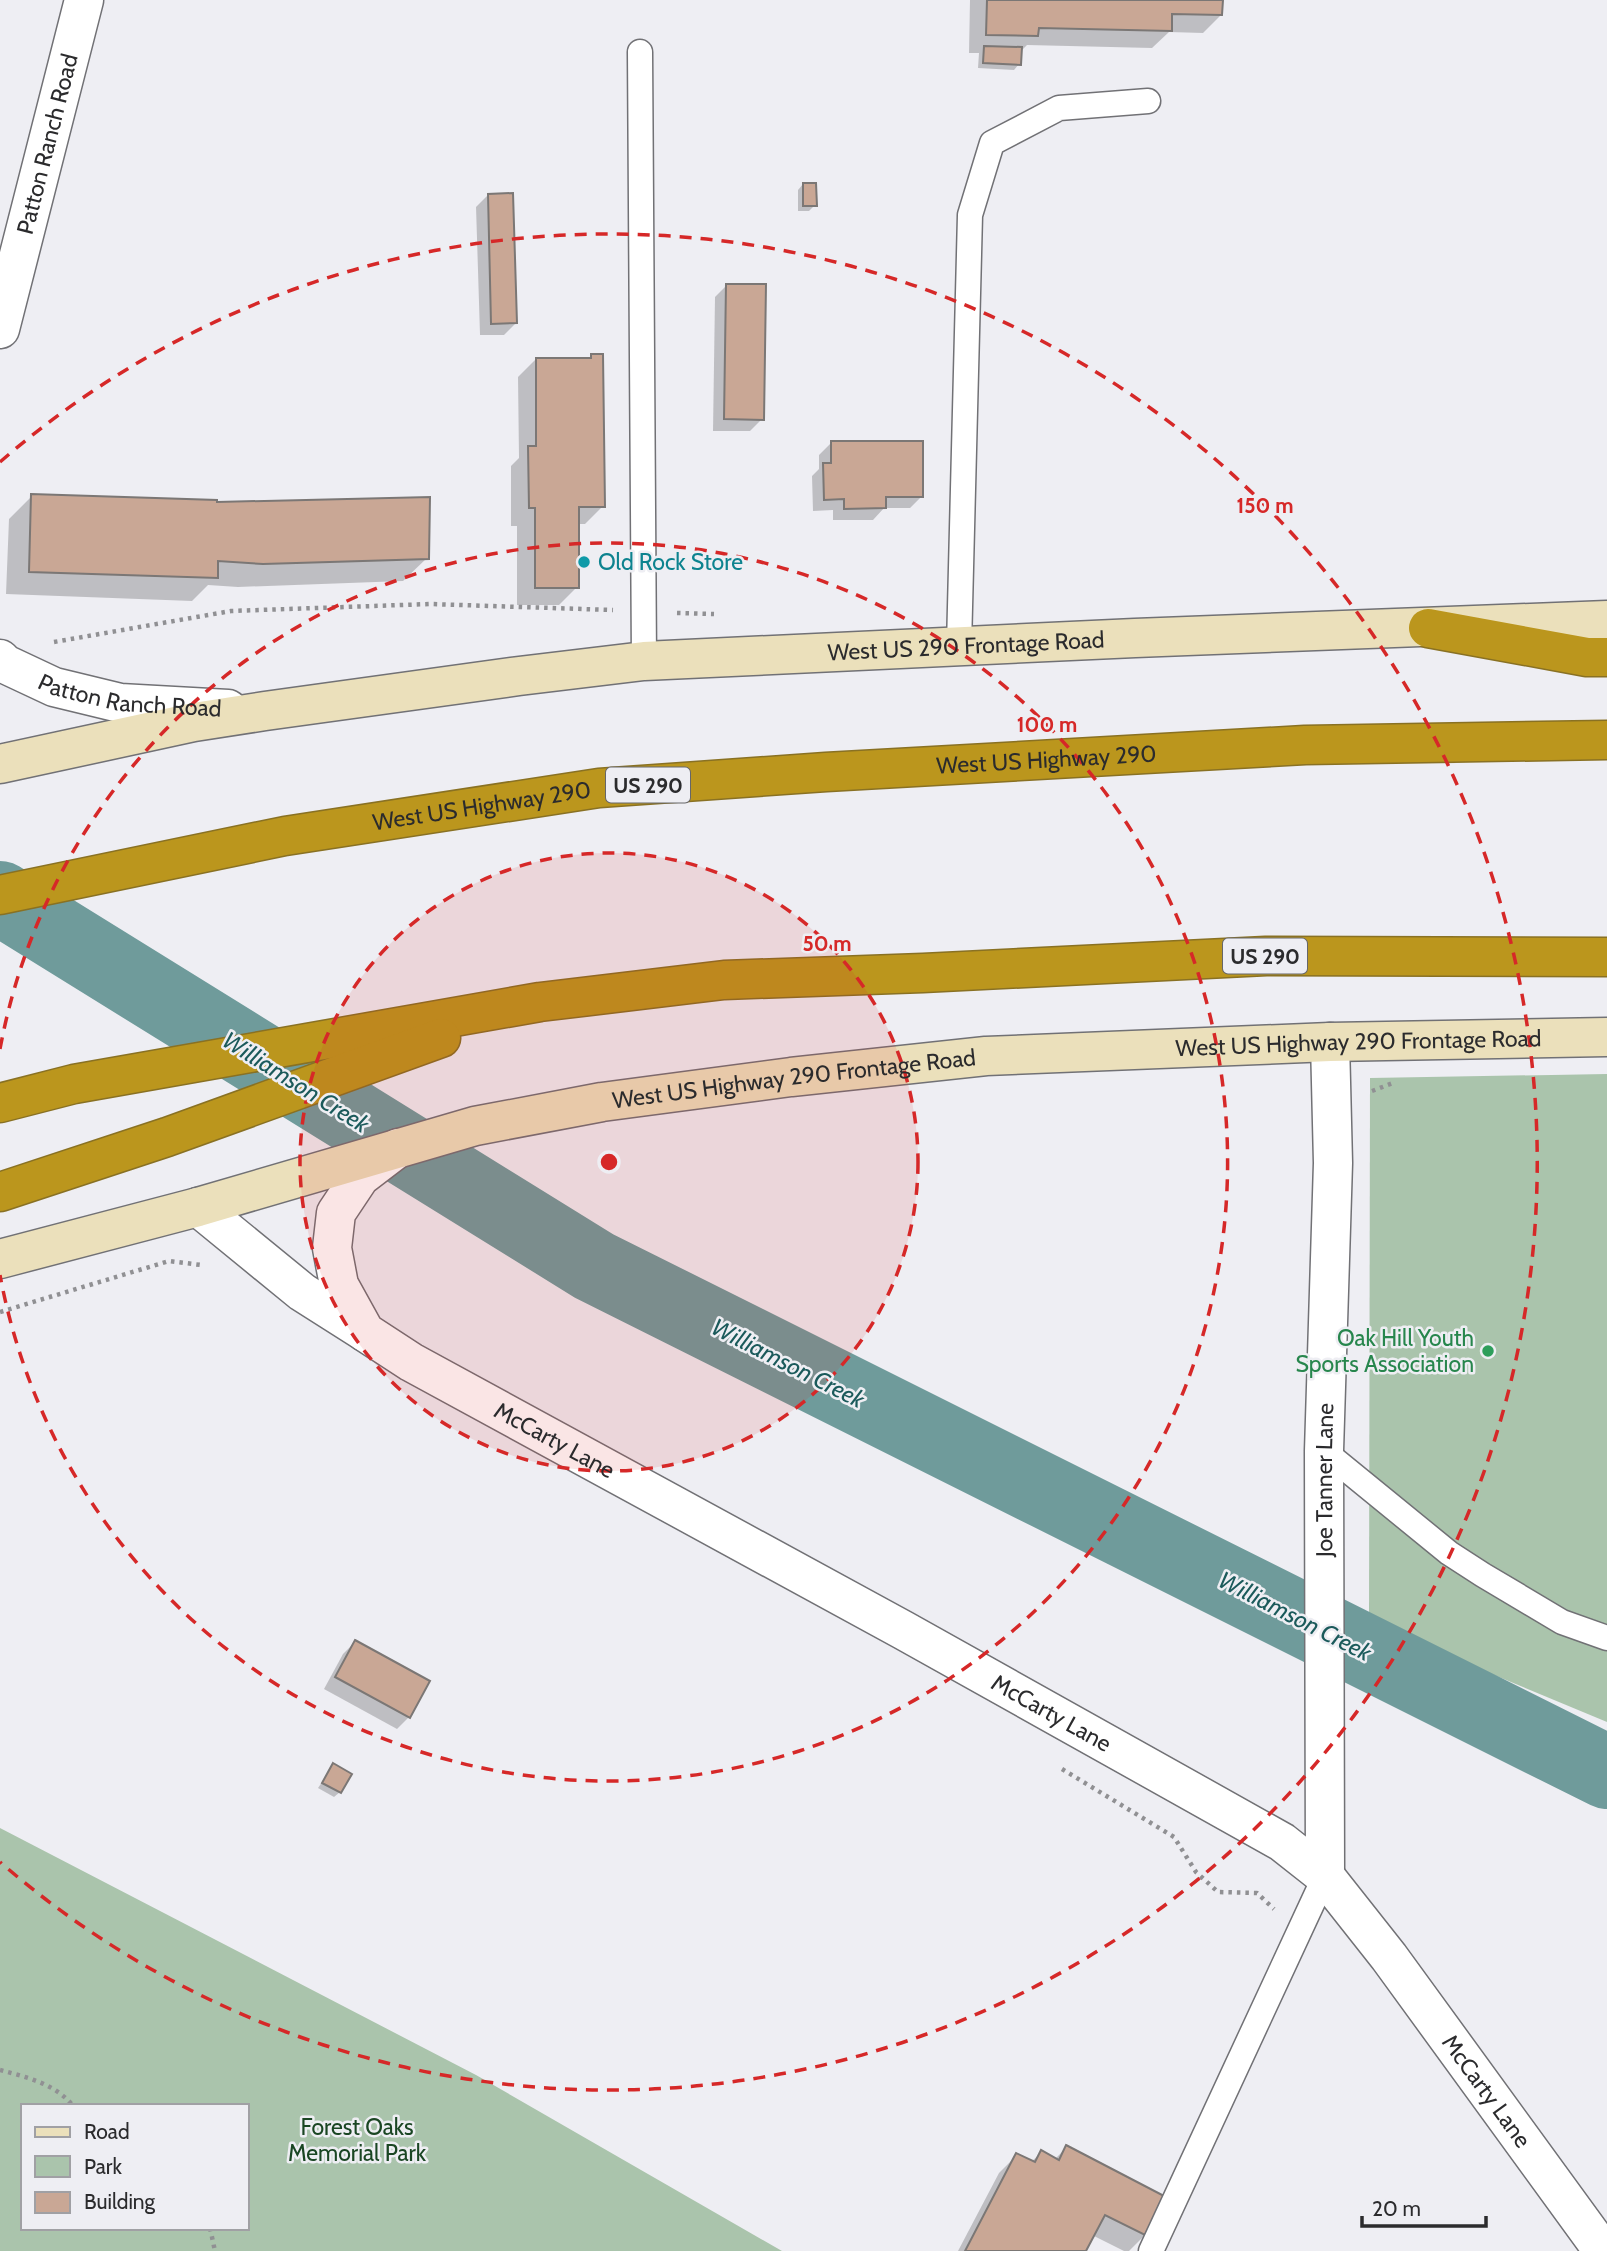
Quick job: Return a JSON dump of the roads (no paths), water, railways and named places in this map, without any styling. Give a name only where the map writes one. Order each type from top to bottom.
[{"type":"highway","points":[[1428,628],[1587,657],[1607,657]]},
{"type":"highway","name":"West US Highway 290","points":[[0,895],[285,836],[599,788],[826,772],[1305,745],[1607,740]]},
{"type":"highway","name":"US 290","points":[[540,1002],[724,980],[1266,956],[1607,957]]},
{"type":"highway","points":[[0,1103],[74,1084],[540,1002]]},
{"type":"highway","points":[[0,1192],[167,1137],[540,1002]]},
{"type":"main road","name":"West US 290 Frontage Road","points":[[265,711],[644,661],[1607,620]]},
{"type":"main road","points":[[0,764],[194,722],[265,711]]},
{"type":"main road","name":"West US Highway 290 Frontage Road","points":[[0,1259],[198,1207],[475,1126],[602,1102],[791,1077],[986,1056],[1330,1042],[1607,1037]]},
{"type":"street","name":"Patton Ranch Road","points":[[0,329],[84,0]]},
{"type":"street","name":"Patton Ranch Road","points":[[0,660],[54,687],[120,702],[265,711]]},
{"type":"street","name":"Joe Tanner Lane","points":[[1325,1876],[1324,1464],[1333,1163],[1330,1042]]},
{"type":"street","name":"McCarty Lane","points":[[365,1332],[339,1285],[331,1248],[336,1213],[359,1177],[398,1148]]},
{"type":"street","name":"McCarty Lane","points":[[198,1207],[302,1292],[411,1362],[903,1630],[1282,1842],[1325,1876],[1389,1957],[1603,2251]]},
{"type":"lane","points":[[640,52],[644,661]]},
{"type":"lane","points":[[958,646],[970,215],[992,143],[1059,108],[1149,101]]},
{"type":"lane","points":[[1324,1464],[1471,1567],[1562,1622],[1607,1638]]},
{"type":"lane","points":[[1151,2251],[1325,1876]]},
{"type":"waterway","name":"Williamson Creek","points":[[0,898],[594,1266],[1607,1772]]},
{"type":"place","name":"Old Rock Store","points":[[584,562]]},
{"type":"place","name":"Oak Hill Youth Sports Association","points":[[1488,1351]]},
{"type":"park label","name":"Forest Oaks Memorial Park","points":[[357,2140]]}]
